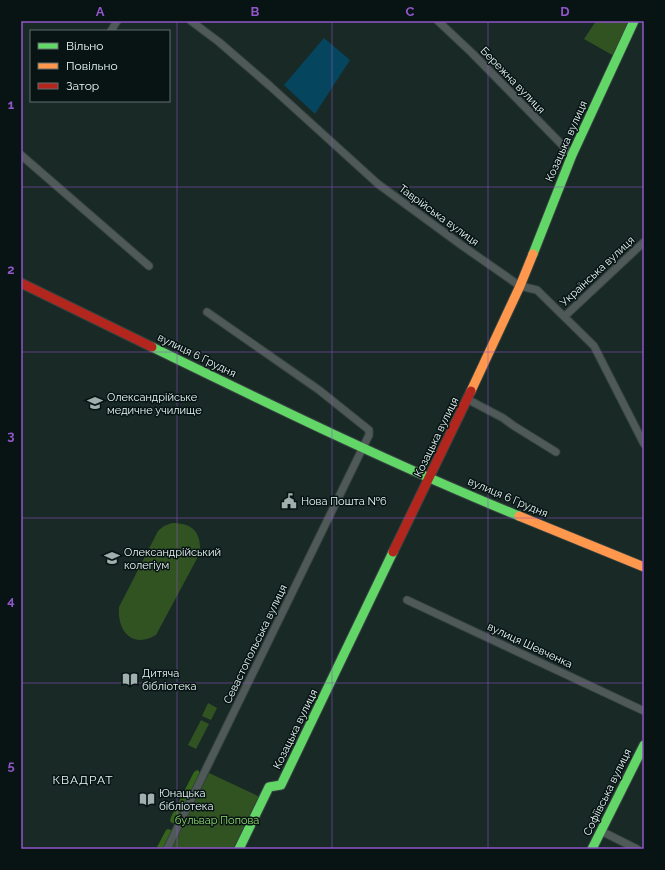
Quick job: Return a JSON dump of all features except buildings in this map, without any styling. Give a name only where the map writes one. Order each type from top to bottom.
[{"type":"street","points":[[112,30],[117,21]]},
{"type":"street","name":"Таврійська вулиця","points":[[191,21],[219,42],[270,86],[378,184],[520,286],[537,290],[565,316],[594,346],[644,444]]},
{"type":"street","name":"Бережна вулиця","points":[[438,21],[472,53],[572,155]]},
{"type":"street","name":"Козацька вулиця","points":[[239,849],[269,787],[281,785],[430,478],[520,286],[572,155],[634,21]]},
{"type":"street","points":[[21,155],[149,266]]},
{"type":"street","name":"Українська вулиця","points":[[565,316],[644,242]]},
{"type":"street","name":"вулиця 6 Грудня","points":[[21,283],[260,400],[363,448],[430,478],[644,567]]},
{"type":"street","points":[[207,312],[319,390],[369,430],[369,435],[363,448]]},
{"type":"street","points":[[467,399],[503,418],[556,452]]},
{"type":"street","name":"Севастопольська вулиця","points":[[167,849],[363,448]]},
{"type":"street","name":"вулиця Шевченка","points":[[407,600],[644,711]]},
{"type":"street","name":"Софіївська вулиця","points":[[592,849],[644,745]]},
{"type":"street","points":[[601,832],[637,849]]},
{"type":"green space","points":[[596,21],[629,21],[614,56],[584,39]]},
{"type":"green space","points":[[172,523],[179,523],[194,530],[199,539],[200,553],[156,635],[147,639],[133,639],[124,630],[119,616],[119,607],[158,531],[164,526]]},
{"type":"green space","points":[[208,703],[217,708],[211,720],[202,716]]},
{"type":"green space","points":[[201,720],[209,724],[196,749],[188,745]]},
{"type":"green space","points":[[197,770],[199,771],[199,774],[177,821],[172,823],[170,821],[171,817],[194,772]]},
{"type":"green space","name":"бульвар Попова","points":[[209,773],[260,797],[235,849],[171,849]]},
{"type":"green space","points":[[166,830],[171,830],[171,832],[163,849],[156,849]]},
{"type":"water","points":[[324,38],[350,60],[315,114],[284,85]]},
{"type":"traffic: fast","points":[[533,254],[572,155],[634,21]]},
{"type":"traffic: fast","points":[[152,347],[380,456],[519,516]]},
{"type":"traffic: fast","points":[[239,849],[269,787],[281,785],[393,552]]},
{"type":"traffic: fast","points":[[592,849],[644,745]]},
{"type":"traffic: slow","points":[[471,391],[520,286],[533,254]]},
{"type":"traffic: slow","points":[[519,516],[644,567]]},
{"type":"traffic: jam","points":[[21,283],[152,347]]},
{"type":"traffic: jam","points":[[393,552],[471,391]]},
{"type":"place","name":"Олександрійське медичне училище","points":[[95,403]]},
{"type":"place","name":"Нова Пошта №6","points":[[289,501]]},
{"type":"place","name":"Олександрійський колегіум","points":[[112,558]]},
{"type":"place","name":"Дитяча бібліотека","points":[[130,679]]},
{"type":"place","name":"Юнацька бібліотека","points":[[147,799]]},
{"type":"district","name":"КВАДРАТ","points":[[83,780]]}]
